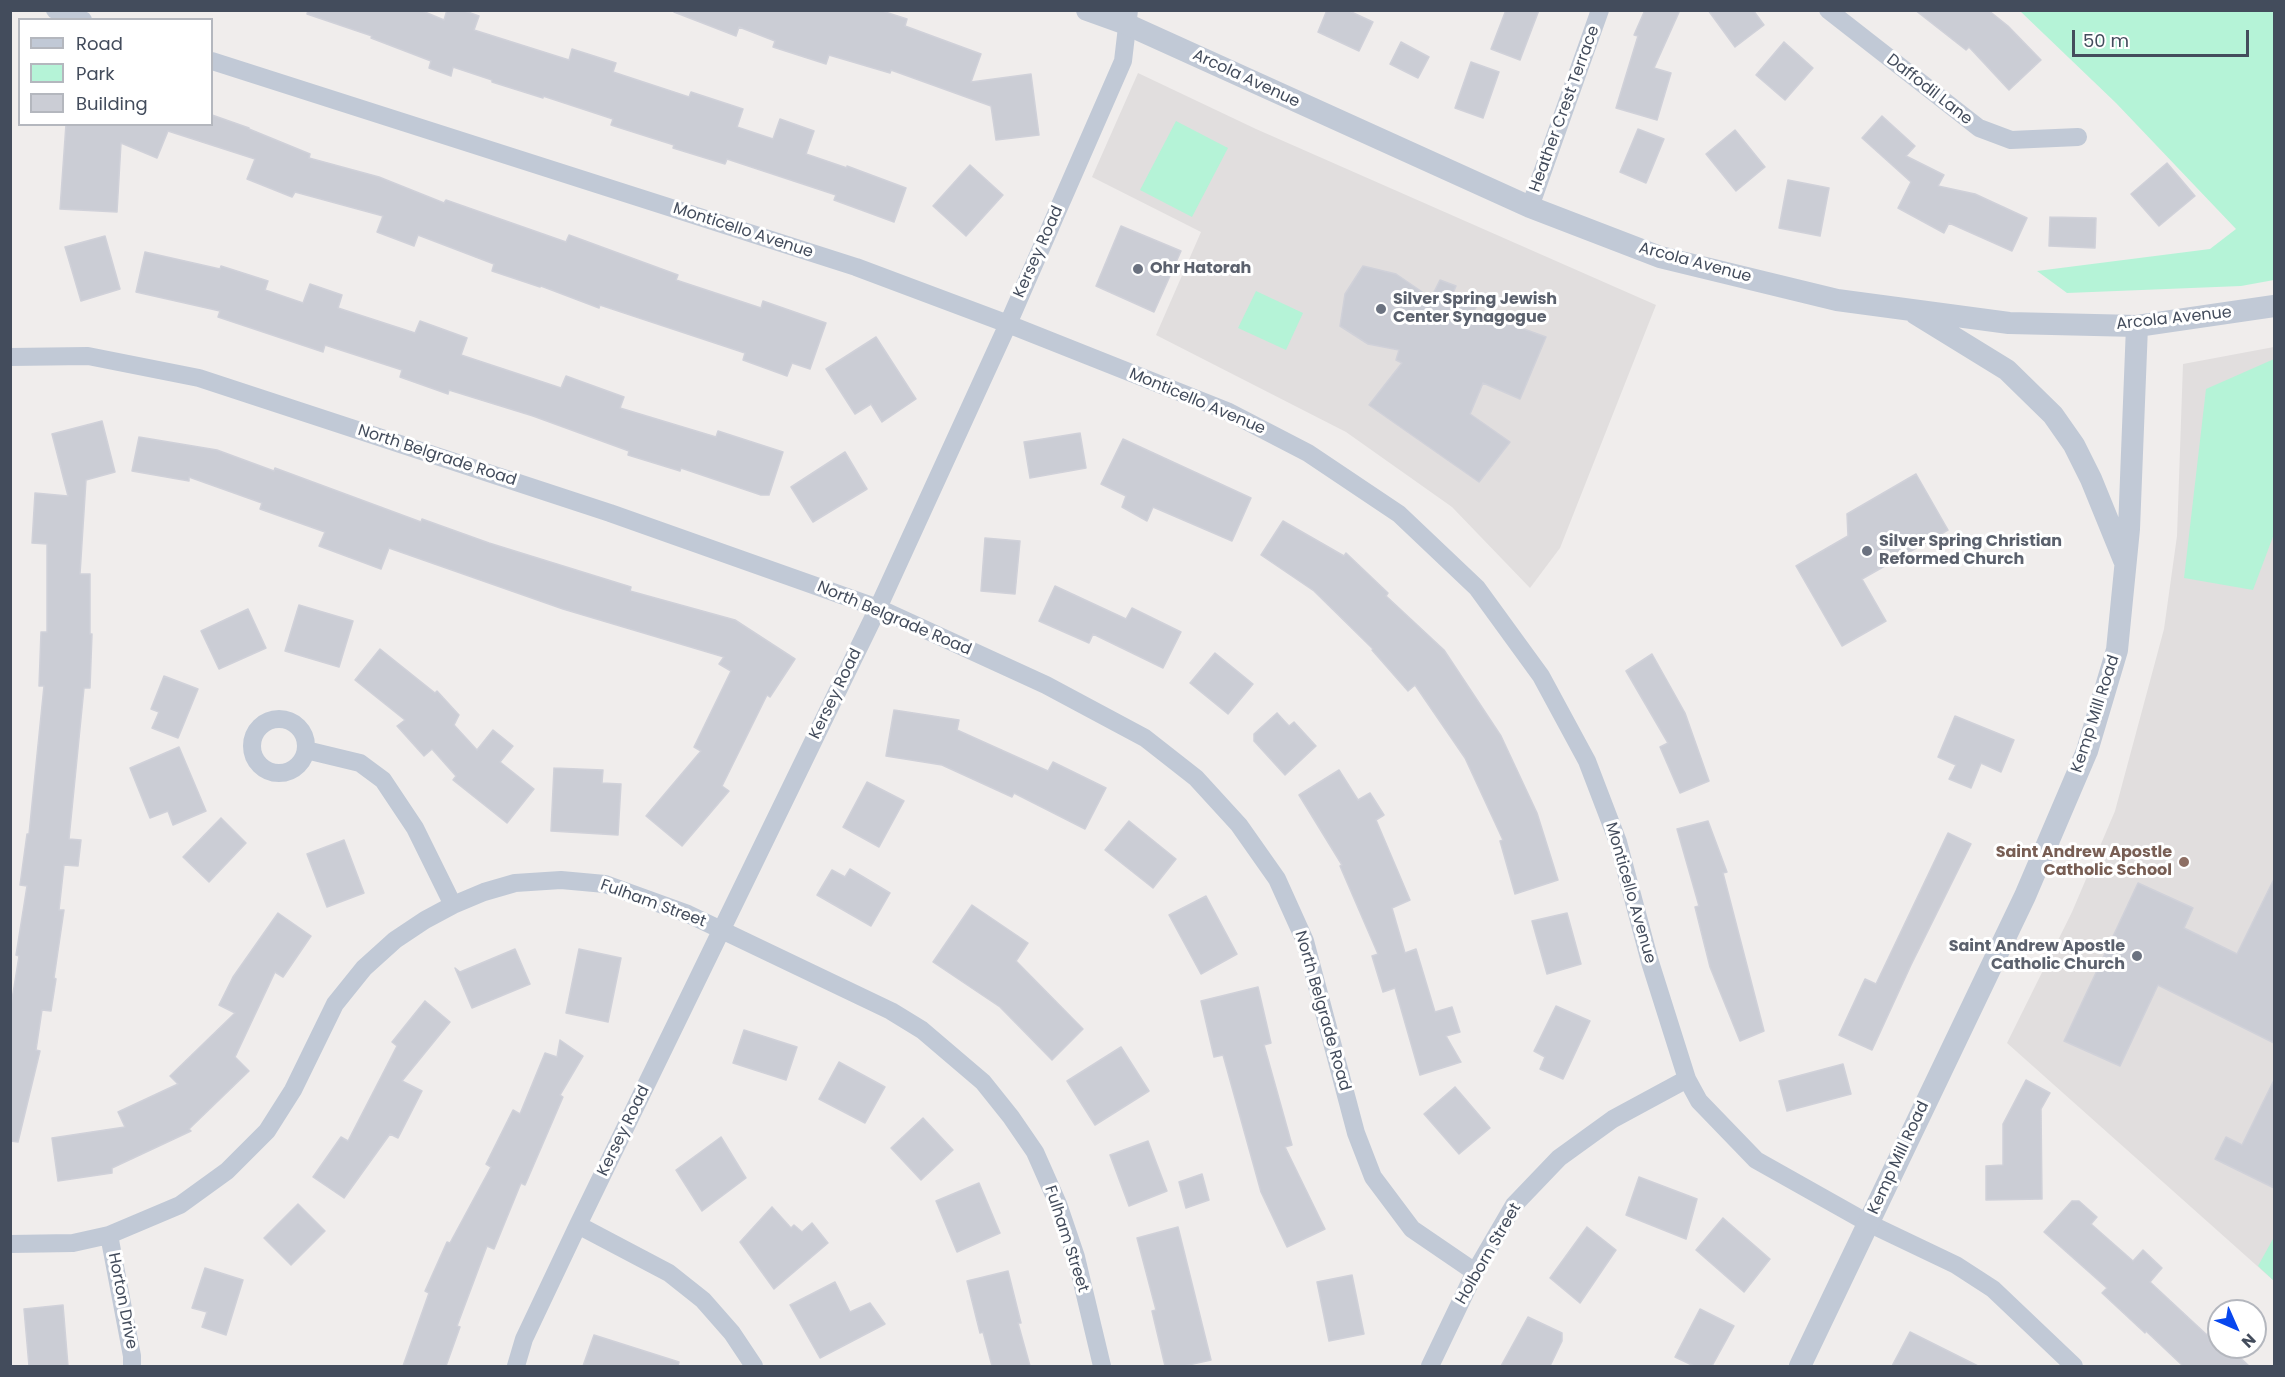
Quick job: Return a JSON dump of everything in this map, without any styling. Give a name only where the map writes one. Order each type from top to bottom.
[{"type":"street","points":[[55,10],[77,18]]},
{"type":"street","name":"Arcola Avenue","points":[[1087,10],[1128,17],[1530,207],[1660,257],[1837,300],[2009,323],[2137,326],[2274,306]]},
{"type":"street","name":"Heather Crest Terrace","points":[[1530,207],[1600,10]]},
{"type":"street","name":"Daffodil Lane","points":[[1828,10],[1979,128],[2011,140],[2078,137]]},
{"type":"street","name":"Kersey Road","points":[[516,1366],[524,1339],[878,609],[1008,324],[1123,61],[1128,17]]},
{"type":"street","name":"Monticello Avenue","points":[[213,61],[856,267],[1008,324],[1227,411],[1308,453],[1399,514],[1477,588],[1541,676],[1587,761],[1618,842],[1650,962],[1687,1079],[1699,1101],[1755,1160],[1868,1223],[1956,1265],[1993,1289],[2074,1366]]},
{"type":"street","points":[[1908,310],[2007,370],[2053,415],[2074,445],[2091,479],[2126,564]]},
{"type":"street","name":"Kemp Mill Road","points":[[1800,1366],[2025,896],[2087,751],[2117,650],[2129,529],[2137,326]]},
{"type":"street","name":"North Belgrade Road","points":[[10,357],[88,356],[199,378],[610,513],[878,609],[1046,685],[1145,738],[1196,778],[1239,825],[1277,879],[1305,941],[1356,1133],[1373,1177],[1412,1229],[1475,1272]]},
{"type":"street","points":[[306,750],[360,763],[383,780],[415,828],[453,905]]},
{"type":"street","name":"Fulham Street","points":[[10,1244],[73,1243],[109,1235],[180,1205],[228,1171],[267,1131],[293,1090],[335,1004],[364,968],[395,940],[453,905],[484,892],[515,883],[561,880],[605,884],[688,914],[891,1011],[922,1030],[982,1082],[1011,1117],[1035,1152],[1058,1204],[1076,1257],[1102,1366]]},
{"type":"street","name":"Holborn Street","points":[[1430,1366],[1475,1272],[1514,1205],[1559,1158],[1613,1119],[1687,1079]]},
{"type":"street","points":[[578,1225],[669,1273],[703,1300],[725,1325],[754,1366]]},
{"type":"street","name":"Horton Drive","points":[[109,1235],[132,1366]]},
{"type":"shaded area","points":[[1138,73],[1256,129],[1656,305],[1560,548],[1530,588],[1452,507],[1346,432],[1156,335],[1201,232],[1092,177]]},
{"type":"shaded area","name":"Saint Andrew Apostle Catholic School","points":[[2274,347],[2274,1281],[2007,1043],[2072,912],[2115,811],[2164,629],[2177,536],[2183,364]]},
{"type":"green space","points":[[2020,11],[2274,11],[2274,280],[2241,286],[2067,293],[2037,271],[2210,249],[2236,229],[2116,103]]},
{"type":"green space","points":[[1176,121],[1228,148],[1192,217],[1140,190]]},
{"type":"green space","points":[[1256,291],[1303,313],[1286,350],[1238,328]]},
{"type":"green space","points":[[2274,359],[2274,534],[2253,590],[2184,578],[2206,389]]},
{"type":"green space","points":[[2274,1237],[2274,1281],[2258,1266]]},
{"type":"building","points":[[308,10],[420,10],[444,20],[447,10],[462,10],[479,16],[474,30],[569,60],[572,49],[616,63],[613,72],[689,97],[691,92],[743,109],[737,127],[773,139],[780,119],[814,131],[806,154],[847,168],[847,166],[906,188],[894,222],[834,200],[836,195],[727,159],[725,164],[673,148],[674,145],[611,125],[613,119],[492,82],[492,80],[453,67],[451,76],[429,68],[431,61],[371,38],[372,36],[307,14]]},
{"type":"building","points":[[674,10],[879,10],[907,19],[905,26],[981,54],[971,82],[1031,74],[1039,135],[996,140],[991,106],[891,70],[890,73],[829,55],[826,64],[773,47],[775,41],[739,27],[736,36],[674,12]]},
{"type":"building","points":[[1327,10],[1347,10],[1373,22],[1359,51],[1318,32]]},
{"type":"building","points":[[1506,10],[1539,10],[1520,60],[1491,49]]},
{"type":"building","points":[[1645,10],[1680,10],[1654,68],[1671,73],[1657,120],[1616,108],[1638,36],[1634,35]]},
{"type":"building","points":[[1708,10],[1753,10],[1764,25],[1735,47]]},
{"type":"building","points":[[1915,10],[1988,10],[2008,26],[2041,60],[2009,90],[1969,47],[1966,50]]},
{"type":"building","points":[[1401,42],[1429,57],[1418,78],[1390,64]]},
{"type":"building","points":[[1784,42],[1813,68],[1785,100],[1756,75]]},
{"type":"building","points":[[1471,62],[1499,72],[1483,118],[1455,108]]},
{"type":"building","points":[[213,115],[310,154],[309,158],[379,177],[444,203],[446,200],[566,242],[569,235],[678,275],[676,280],[761,308],[763,301],[826,323],[810,369],[792,363],[787,376],[743,360],[745,353],[600,305],[599,308],[541,286],[492,271],[494,264],[418,235],[414,246],[377,232],[383,216],[295,192],[292,197],[247,179],[255,159],[168,131],[157,158],[121,143],[117,212],[60,209],[66,126],[213,126]]},
{"type":"building","points":[[1882,116],[1915,146],[1906,156],[1944,175],[1938,186],[1975,194],[2027,218],[2012,251],[1949,223],[1944,233],[1898,208],[1911,182],[1862,138]]},
{"type":"building","points":[[1638,129],[1664,139],[1646,183],[1620,172]]},
{"type":"building","points":[[1735,130],[1765,167],[1736,191],[1706,154]]},
{"type":"building","points":[[2167,163],[2195,196],[2159,226],[2131,194]]},
{"type":"building","points":[[970,165],[1003,195],[966,236],[933,206]]},
{"type":"building","points":[[1788,180],[1829,188],[1820,236],[1779,228]]},
{"type":"building","points":[[2050,217],[2096,218],[2095,248],[2049,246]]},
{"type":"building","name":"Ohr Hatorah","points":[[1121,226],[1181,251],[1154,312],[1096,286]]},
{"type":"building","points":[[105,236],[120,289],[81,301],[65,247]]},
{"type":"building","points":[[145,252],[220,269],[221,266],[268,281],[265,290],[303,303],[310,284],[342,295],[338,308],[415,333],[420,321],[467,338],[461,355],[561,388],[566,376],[624,397],[620,408],[716,437],[718,431],[783,452],[769,495],[761,495],[681,468],[680,471],[628,455],[629,451],[533,416],[449,390],[448,394],[400,377],[402,370],[325,345],[323,352],[218,317],[220,311],[136,292]]},
{"type":"building","points":[[1363,266],[1396,274],[1431,298],[1440,280],[1456,286],[1453,293],[1478,304],[1474,311],[1546,337],[1520,399],[1483,383],[1470,414],[1510,442],[1479,482],[1369,405],[1402,363],[1396,360],[1399,350],[1368,344],[1340,326],[1345,294]]},
{"type":"building","points":[[876,337],[916,399],[882,422],[871,404],[855,414],[826,369]]},
{"type":"building","points":[[102,421],[115,472],[86,480],[80,574],[90,574],[90,634],[92,634],[90,688],[84,688],[69,839],[81,840],[78,866],[64,865],[59,910],[64,910],[51,1011],[42,1010],[36,1050],[40,1051],[18,1142],[10,1141],[10,1012],[27,886],[20,885],[27,834],[29,834],[44,686],[39,686],[41,632],[47,632],[47,544],[32,543],[35,493],[68,496],[52,434]]},
{"type":"building","points":[[1080,433],[1086,468],[1030,478],[1024,442]]},
{"type":"building","points":[[139,437],[217,450],[274,471],[275,468],[421,522],[422,519],[489,543],[631,587],[630,591],[735,620],[795,659],[770,697],[767,695],[722,786],[729,791],[682,846],[646,816],[701,751],[694,747],[731,671],[719,664],[724,657],[563,609],[389,548],[381,569],[319,546],[325,532],[260,509],[262,503],[189,477],[189,481],[132,471]]},
{"type":"building","points":[[1123,439],[1251,498],[1232,541],[1153,507],[1147,521],[1122,507],[1126,496],[1101,484]]},
{"type":"building","points":[[845,452],[867,489],[813,522],[791,487]]},
{"type":"building","name":"Silver Spring Christian Reformed Church","points":[[1916,474],[1948,530],[1862,579],[1886,621],[1842,646],[1796,566],[1848,536],[1847,514]]},
{"type":"building","points":[[1283,521],[1344,556],[1346,553],[1388,593],[1386,596],[1444,650],[1501,736],[1537,813],[1558,880],[1515,894],[1500,841],[1503,840],[1465,758],[1415,685],[1408,691],[1373,649],[1314,591],[1261,555]]},
{"type":"building","points":[[985,538],[1020,541],[1015,594],[981,591]]},
{"type":"building","points":[[1055,586],[1126,619],[1132,608],[1181,632],[1163,668],[1093,634],[1089,643],[1039,621]]},
{"type":"building","points":[[299,605],[353,621],[339,667],[285,651]]},
{"type":"building","points":[[248,609],[266,648],[219,669],[201,631]]},
{"type":"building","points":[[380,649],[435,693],[437,691],[459,715],[454,725],[477,750],[493,730],[513,746],[500,762],[534,789],[507,823],[453,780],[456,776],[432,749],[424,756],[397,726],[405,720],[355,680]]},
{"type":"building","points":[[1215,653],[1253,684],[1228,714],[1190,683]]},
{"type":"building","points":[[1652,654],[1685,713],[1709,781],[1680,793],[1660,747],[1668,743],[1626,671]]},
{"type":"building","points":[[164,676],[198,689],[178,738],[152,728],[159,712],[151,709]]},
{"type":"building","points":[[894,710],[959,720],[957,730],[1048,771],[1053,762],[1106,788],[1085,829],[1014,793],[1012,797],[942,765],[886,756]]},
{"type":"building","points":[[1277,713],[1289,726],[1294,722],[1316,746],[1285,775],[1254,741],[1254,734]]},
{"type":"building","points":[[1955,716],[2014,740],[2001,772],[1981,763],[1971,788],[1949,779],[1956,765],[1938,757]]},
{"type":"building","points":[[179,747],[206,811],[173,825],[168,811],[150,818],[130,768]]},
{"type":"building","points":[[554,768],[603,770],[602,783],[621,784],[618,835],[551,831]]},
{"type":"building","points":[[1339,770],[1358,800],[1370,793],[1384,815],[1376,820],[1410,900],[1392,908],[1405,953],[1416,949],[1435,1012],[1452,1007],[1460,1032],[1446,1036],[1461,1062],[1420,1075],[1395,988],[1383,992],[1372,956],[1378,954],[1340,866],[1342,865],[1299,795]]},
{"type":"building","points":[[867,782],[904,801],[879,847],[843,827]]},
{"type":"building","points":[[221,818],[246,843],[209,882],[183,857]]},
{"type":"building","points":[[1129,821],[1176,859],[1153,888],[1105,850]]},
{"type":"building","points":[[1708,821],[1727,872],[1723,873],[1764,1031],[1740,1041],[1710,967],[1695,907],[1699,906],[1677,829]]},
{"type":"building","points":[[1948,833],[1971,844],[1872,1050],[1839,1035],[1865,979],[1876,984]]},
{"type":"building","points":[[344,840],[364,893],[327,907],[307,854]]},
{"type":"building","points":[[850,869],[890,893],[871,926],[817,895],[832,870],[845,877]]},
{"type":"building","points":[[2274,879],[2274,1043],[2158,985],[2120,1066],[2064,1041],[2138,883],[2193,908],[2184,928],[2237,954]]},
{"type":"building","points":[[1206,896],[1237,954],[1201,974],[1169,915]]},
{"type":"building","points":[[972,905],[1028,943],[1016,961],[1083,1029],[1052,1060],[1000,1007],[933,962]]},
{"type":"building","points":[[278,913],[311,936],[283,977],[275,972],[235,1057],[249,1071],[189,1129],[191,1131],[112,1168],[112,1173],[58,1181],[52,1138],[125,1127],[118,1112],[178,1084],[170,1076],[235,1013],[219,1005],[233,977]]},
{"type":"building","points":[[1567,913],[1581,964],[1547,974],[1532,921]]},
{"type":"building","points":[[515,949],[530,984],[472,1008],[455,968],[460,972]]},
{"type":"building","points":[[579,949],[621,958],[608,1022],[566,1013]]},
{"type":"building","points":[[1258,987],[1271,1043],[1264,1045],[1292,1145],[1285,1147],[1325,1229],[1287,1247],[1261,1192],[1223,1055],[1214,1057],[1201,1001]]},
{"type":"building","points":[[425,1001],[450,1022],[402,1081],[422,1091],[398,1138],[390,1134],[344,1198],[313,1177],[341,1137],[348,1141],[397,1046],[392,1042]]},
{"type":"building","points":[[1556,1006],[1590,1021],[1563,1079],[1540,1069],[1545,1057],[1534,1051]]},
{"type":"building","points":[[744,1030],[797,1047],[786,1080],[733,1063]]},
{"type":"building","points":[[560,1040],[583,1056],[560,1095],[563,1097],[525,1185],[521,1183],[494,1249],[487,1246],[457,1326],[460,1327],[446,1366],[403,1366],[429,1293],[425,1291],[447,1242],[450,1243],[491,1167],[486,1164],[513,1110],[520,1114],[545,1053],[557,1057]]},
{"type":"building","points":[[1121,1047],[1149,1091],[1095,1125],[1067,1081]]},
{"type":"building","points":[[839,1062],[885,1087],[865,1123],[819,1099]]},
{"type":"building","points":[[1843,1064],[1851,1094],[1787,1111],[1779,1081]]},
{"type":"building","points":[[2026,1080],[2050,1093],[2041,1109],[2042,1199],[1986,1200],[1986,1166],[2003,1165],[2003,1124]]},
{"type":"building","points":[[2274,1080],[2274,1188],[2215,1159],[2226,1137],[2242,1145]]},
{"type":"building","points":[[1455,1087],[1490,1128],[1459,1154],[1424,1114]]},
{"type":"building","points":[[923,1118],[953,1150],[921,1180],[891,1148]]},
{"type":"building","points":[[721,1137],[746,1178],[702,1211],[676,1170]]},
{"type":"building","points":[[1148,1141],[1167,1191],[1129,1206],[1110,1155]]},
{"type":"building","points":[[1202,1174],[1209,1200],[1186,1208],[1179,1182]]},
{"type":"building","points":[[1639,1177],[1697,1199],[1686,1239],[1626,1215]]},
{"type":"building","points":[[979,1183],[1000,1233],[957,1252],[936,1201]]},
{"type":"building","points":[[2072,1201],[2079,1201],[2097,1217],[2091,1224],[2133,1261],[2143,1250],[2162,1268],[2150,1282],[2207,1335],[2207,1359],[2242,1359],[2249,1366],[2183,1366],[2102,1293],[2107,1288],[2044,1232]]},
{"type":"building","points":[[298,1204],[325,1231],[291,1265],[264,1238]]},
{"type":"building","points":[[772,1207],[791,1228],[794,1225],[802,1232],[812,1223],[828,1243],[774,1289],[740,1242]]},
{"type":"building","points":[[1723,1218],[1770,1259],[1744,1292],[1696,1250]]},
{"type":"building","points":[[1178,1227],[1211,1360],[1184,1366],[1165,1366],[1152,1311],[1156,1310],[1137,1238]]},
{"type":"building","points":[[1587,1227],[1616,1250],[1580,1303],[1550,1278]]},
{"type":"building","points":[[205,1268],[243,1280],[226,1335],[202,1327],[207,1312],[192,1308]]},
{"type":"building","points":[[1008,1271],[1021,1323],[1018,1323],[1030,1366],[992,1366],[983,1332],[980,1333],[967,1281]]},
{"type":"building","points":[[1352,1275],[1364,1334],[1329,1341],[1317,1282]]},
{"type":"building","points":[[835,1282],[850,1312],[870,1303],[885,1324],[820,1358],[790,1305]]},
{"type":"building","points":[[63,1305],[68,1366],[29,1366],[24,1309]]},
{"type":"building","points":[[1700,1309],[1734,1326],[1712,1366],[1694,1366],[1675,1357]]},
{"type":"building","points":[[1528,1317],[1562,1333],[1562,1341],[1550,1366],[1501,1366]]},
{"type":"building","points":[[1910,1332],[1978,1366],[1892,1366]]},
{"type":"building","points":[[594,1335],[679,1362],[678,1366],[583,1366]]},
{"type":"place","name":"Ohr Hatorah","points":[[1138,269]]},
{"type":"place","name":"Silver Spring Jewish Center Synagogue","points":[[1381,309]]},
{"type":"place","name":"Silver Spring Christian Reformed Church","points":[[1867,551]]},
{"type":"place","name":"Saint Andrew Apostle Catholic School","points":[[2184,862]]},
{"type":"place","name":"Saint Andrew Apostle Catholic Church","points":[[2137,956]]}]
